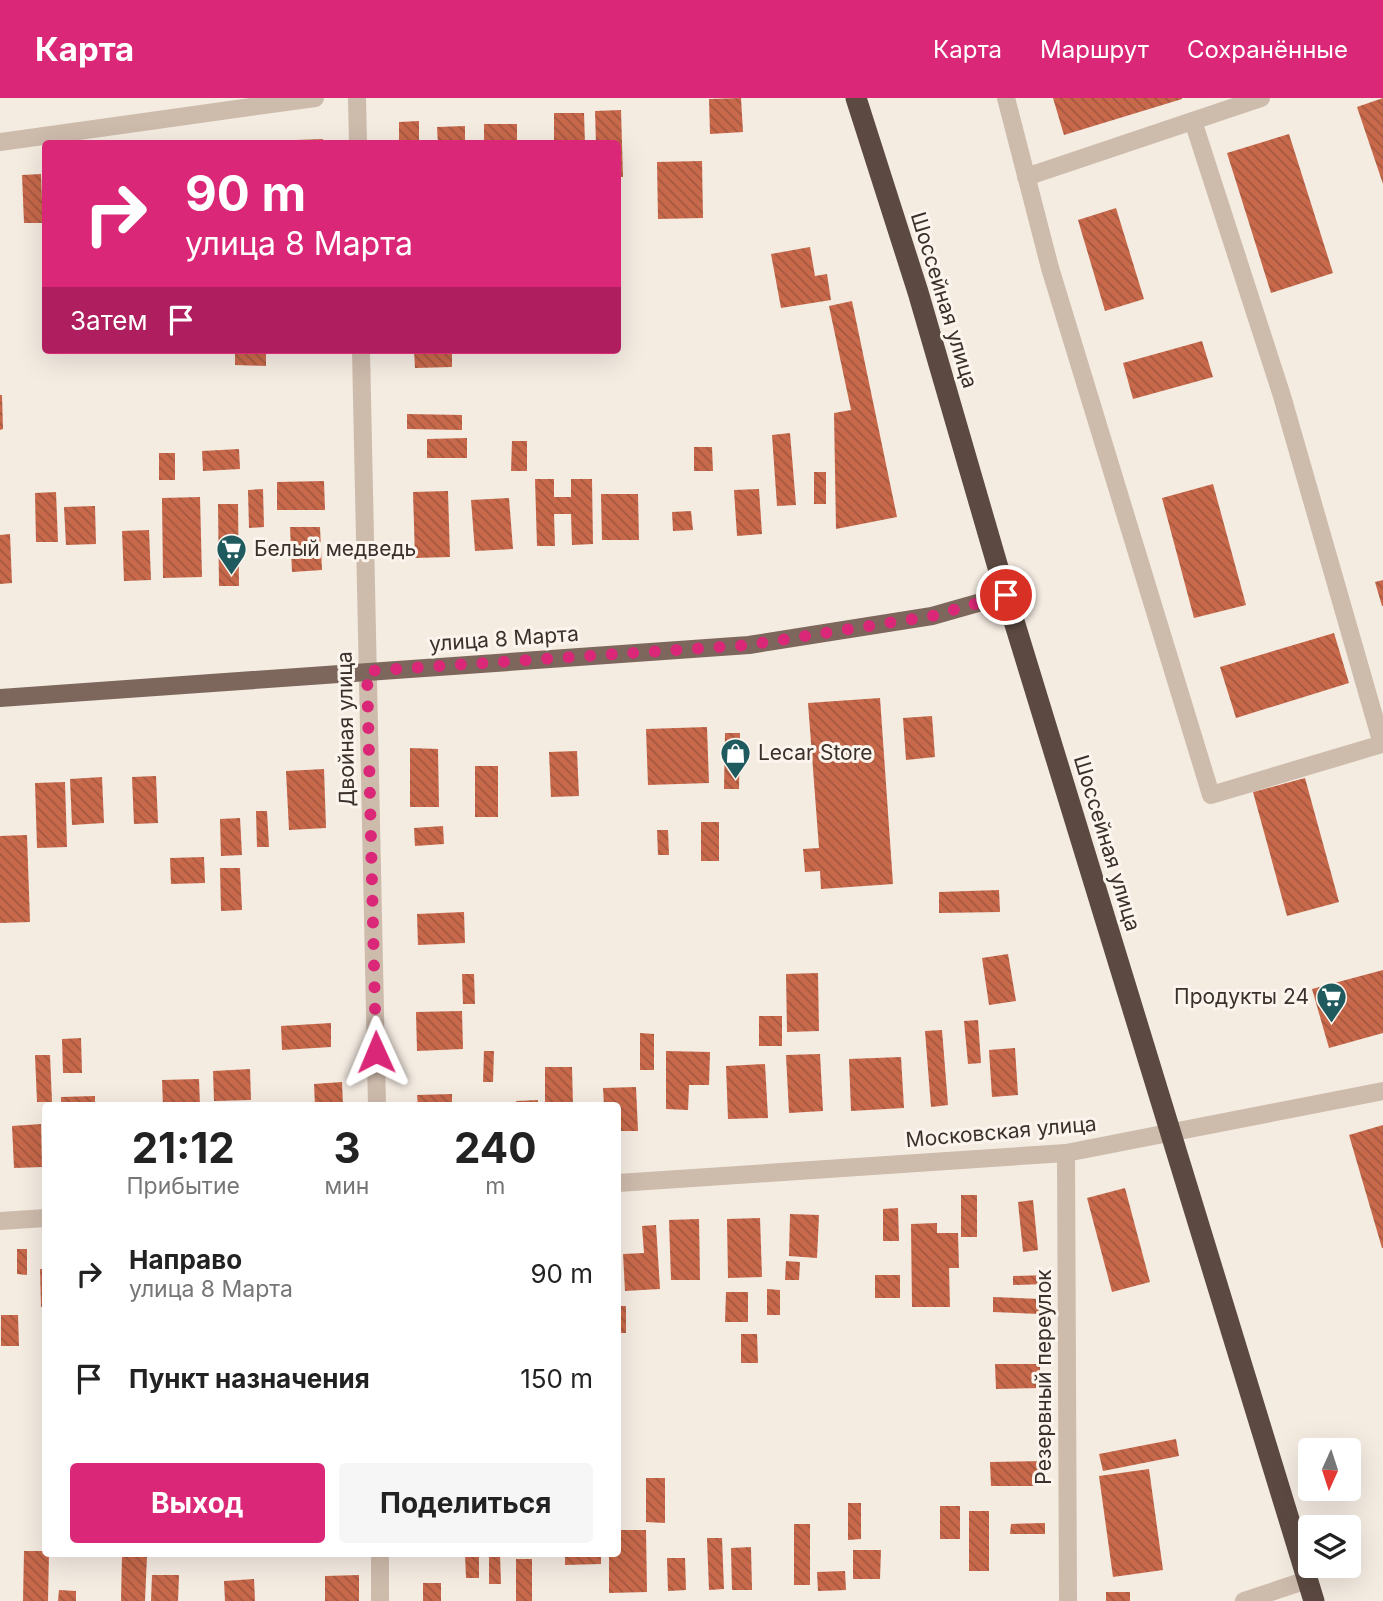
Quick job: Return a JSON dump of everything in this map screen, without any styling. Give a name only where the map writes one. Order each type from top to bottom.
[{"type":"highway","name":"Шоссейная улица","points":[[856,98],[918,292],[1006,595],[1314,1601]]},
{"type":"main road","name":"улица 8 Марта","points":[[0,698],[749,645],[932,616],[1006,595]]},
{"type":"street","points":[[0,142],[314,98]]},
{"type":"street","points":[[357,98],[358,140]]},
{"type":"street","points":[[1006,98],[1050,268],[1211,795],[1382,744],[1282,396],[1192,121]]},
{"type":"street","points":[[1026,177],[1261,98]]},
{"type":"street","name":"Двойная улица","points":[[361,354],[377,1102]]},
{"type":"street","name":"Московская улица","points":[[621,1184],[1066,1153],[1383,1091]]},
{"type":"street","name":"Резервный переулок","points":[[1066,1153],[1068,1601]]},
{"type":"street","points":[[0,1221],[42,1218]]},
{"type":"street","points":[[380,1557],[380,1601]]},
{"type":"street","points":[[1244,1601],[1307,1580]]},
{"type":"building","points":[[741,98],[743,132],[710,134],[709,99]]},
{"type":"building","points":[[1053,98],[1182,98],[1182,99],[1064,135]]},
{"type":"building","points":[[1383,98],[1383,184],[1357,107]]},
{"type":"building","points":[[621,110],[623,177],[621,140],[596,140],[595,111]]},
{"type":"building","points":[[554,113],[584,113],[585,140],[554,140]]},
{"type":"building","points":[[419,121],[419,140],[399,140],[399,122]]},
{"type":"building","points":[[484,124],[517,124],[517,140],[484,140]]},
{"type":"building","points":[[465,126],[465,140],[438,140],[437,127]]},
{"type":"building","points":[[1289,134],[1333,273],[1271,293],[1227,153]]},
{"type":"building","points":[[702,161],[703,218],[658,219],[657,162]]},
{"type":"building","points":[[41,174],[42,223],[24,223],[22,175]]},
{"type":"building","points":[[1116,208],[1144,299],[1105,311],[1078,220]]},
{"type":"building","points":[[810,247],[815,276],[827,274],[831,300],[781,308],[771,254]]},
{"type":"building","points":[[852,301],[897,517],[836,529],[834,413],[851,410],[829,306]]},
{"type":"building","points":[[1202,341],[1213,377],[1133,399],[1123,363]]},
{"type":"building","points":[[235,354],[266,354],[266,366],[235,365]]},
{"type":"building","points":[[414,354],[452,354],[452,367],[415,368]]},
{"type":"building","points":[[0,395],[3,429],[0,430]]},
{"type":"building","points":[[407,414],[462,415],[462,430],[407,429]]},
{"type":"building","points":[[790,433],[796,505],[777,506],[772,435]]},
{"type":"building","points":[[467,438],[467,458],[427,458],[427,439]]},
{"type":"building","points":[[512,441],[527,441],[527,471],[511,471]]},
{"type":"building","points":[[694,447],[712,447],[713,471],[694,471]]},
{"type":"building","points":[[239,449],[240,469],[203,471],[202,451]]},
{"type":"building","points":[[159,453],[175,453],[175,480],[159,480]]},
{"type":"building","points":[[814,472],[826,472],[826,504],[814,504]]},
{"type":"building","points":[[535,479],[554,479],[554,497],[571,497],[571,479],[592,479],[593,544],[572,545],[571,514],[554,514],[555,546],[537,546]]},
{"type":"building","points":[[324,481],[325,510],[277,510],[277,482]]},
{"type":"building","points":[[1213,484],[1246,605],[1194,618],[1162,498]]},
{"type":"building","points":[[263,489],[264,527],[249,528],[248,490]]},
{"type":"building","points":[[759,489],[762,534],[737,536],[734,490]]},
{"type":"building","points":[[448,491],[450,557],[415,558],[413,492]]},
{"type":"building","points":[[56,492],[58,542],[36,542],[35,493]]},
{"type":"building","points":[[601,494],[638,494],[639,540],[602,540]]},
{"type":"building","points":[[200,497],[202,577],[163,578],[162,498]]},
{"type":"building","points":[[509,498],[513,549],[475,551],[471,500]]},
{"type":"building","points":[[218,504],[238,504],[239,586],[219,586]]},
{"type":"building","points":[[95,506],[96,544],[66,545],[64,507]]},
{"type":"building","points":[[691,511],[693,530],[673,531],[672,512]]},
{"type":"building","points":[[290,527],[320,527],[322,570],[292,572]]},
{"type":"building","points":[[149,530],[151,580],[124,581],[122,531]]},
{"type":"building","points":[[10,534],[12,583],[0,584],[0,535]]},
{"type":"building","points":[[1383,580],[1383,606],[1382,606],[1375,582]]},
{"type":"building","points":[[1334,633],[1349,683],[1236,718],[1220,667]]},
{"type":"building","points":[[880,698],[893,884],[821,889],[820,871],[805,872],[803,849],[819,848],[808,703]]},
{"type":"building","points":[[932,716],[935,757],[906,760],[903,718]]},
{"type":"building","points":[[707,727],[709,783],[648,785],[646,729]]},
{"type":"building","points":[[725,733],[740,733],[739,789],[724,789]]},
{"type":"building","points":[[410,748],[438,749],[439,807],[410,807]]},
{"type":"building","points":[[577,751],[579,796],[551,797],[549,752]]},
{"type":"building","points":[[475,766],[498,766],[498,817],[475,817]]},
{"type":"building","points":[[324,769],[326,828],[289,830],[286,771]]},
{"type":"building","points":[[156,776],[158,823],[134,824],[132,777]]},
{"type":"building","points":[[102,777],[104,823],[72,825],[70,779]]},
{"type":"building","points":[[1305,778],[1339,902],[1287,916],[1253,792]]},
{"type":"building","points":[[65,782],[67,847],[37,848],[35,783]]},
{"type":"building","points":[[256,811],[267,811],[269,847],[257,847]]},
{"type":"building","points":[[240,818],[242,855],[221,856],[220,819]]},
{"type":"building","points":[[701,822],[719,822],[719,861],[701,861]]},
{"type":"building","points":[[443,826],[444,844],[415,846],[414,828]]},
{"type":"building","points":[[657,830],[668,830],[669,855],[658,855]]},
{"type":"building","points":[[27,835],[30,922],[0,923],[0,836]]},
{"type":"building","points":[[204,857],[205,883],[171,884],[170,858]]},
{"type":"building","points":[[220,868],[240,868],[242,910],[221,911]]},
{"type":"building","points":[[999,890],[1000,912],[939,913],[939,892]]},
{"type":"building","points":[[464,912],[465,943],[418,945],[417,914]]},
{"type":"building","points":[[1008,954],[1016,1001],[989,1005],[982,958]]},
{"type":"building","points":[[1383,970],[1383,1033],[1329,1048],[1312,989]]},
{"type":"building","points":[[818,973],[819,1031],[787,1032],[786,974]]},
{"type":"building","points":[[462,974],[474,974],[475,1004],[463,1004]]},
{"type":"building","points":[[462,1011],[463,1049],[417,1051],[416,1012]]},
{"type":"building","points":[[759,1016],[782,1016],[782,1046],[759,1046]]},
{"type":"building","points":[[978,1020],[981,1063],[968,1064],[964,1021]]},
{"type":"building","points":[[331,1023],[331,1047],[282,1050],[281,1026]]},
{"type":"building","points":[[942,1030],[948,1105],[931,1107],[925,1031]]},
{"type":"building","points":[[640,1033],[654,1034],[654,1070],[640,1070]]},
{"type":"building","points":[[81,1038],[82,1073],[63,1073],[62,1039]]},
{"type":"building","points":[[1015,1048],[1018,1095],[992,1097],[989,1050]]},
{"type":"building","points":[[484,1051],[494,1051],[493,1082],[483,1082]]},
{"type":"building","points":[[666,1051],[710,1052],[709,1085],[689,1085],[688,1110],[666,1109]]},
{"type":"building","points":[[820,1054],[823,1111],[789,1113],[786,1055]]},
{"type":"building","points":[[35,1055],[50,1055],[52,1102],[37,1102]]},
{"type":"building","points":[[901,1057],[904,1108],[851,1111],[849,1059]]},
{"type":"building","points":[[765,1064],[768,1118],[728,1119],[726,1066]]},
{"type":"building","points":[[545,1067],[572,1067],[573,1102],[545,1102]]},
{"type":"building","points":[[250,1069],[251,1100],[214,1101],[213,1071]]},
{"type":"building","points":[[199,1079],[200,1102],[163,1102],[162,1080]]},
{"type":"building","points":[[342,1082],[343,1102],[315,1102],[314,1084]]},
{"type":"building","points":[[636,1087],[638,1131],[621,1131],[621,1102],[604,1102],[603,1088]]},
{"type":"building","points":[[452,1094],[452,1102],[418,1102],[417,1095]]},
{"type":"building","points":[[95,1096],[95,1102],[61,1102],[61,1097]]},
{"type":"building","points":[[538,1100],[538,1102],[516,1102]]},
{"type":"building","points":[[41,1124],[42,1167],[14,1168],[12,1126]]},
{"type":"building","points":[[1383,1125],[1383,1248],[1382,1248],[1349,1135]]},
{"type":"building","points":[[1125,1188],[1150,1282],[1112,1292],[1087,1198]]},
{"type":"building","points":[[961,1195],[977,1195],[977,1237],[961,1237]]},
{"type":"building","points":[[1033,1200],[1038,1250],[1023,1252],[1018,1202]]},
{"type":"building","points":[[898,1208],[899,1241],[883,1241],[883,1209]]},
{"type":"building","points":[[790,1214],[819,1215],[817,1258],[789,1256]]},
{"type":"building","points":[[760,1218],[762,1277],[728,1278],[727,1219]]},
{"type":"building","points":[[699,1219],[700,1280],[671,1280],[669,1220]]},
{"type":"building","points":[[937,1223],[937,1233],[958,1233],[959,1268],[949,1268],[950,1307],[912,1307],[911,1224]]},
{"type":"building","points":[[656,1225],[660,1289],[625,1291],[623,1254],[644,1253],[642,1226]]},
{"type":"building","points":[[17,1249],[27,1249],[27,1275],[17,1274]]},
{"type":"building","points":[[786,1261],[800,1262],[799,1280],[785,1280]]},
{"type":"building","points":[[40,1269],[42,1269],[42,1307]]},
{"type":"building","points":[[875,1275],[900,1275],[900,1298],[875,1298]]},
{"type":"building","points":[[1047,1275],[1047,1284],[1013,1285],[1013,1276]]},
{"type":"building","points":[[767,1289],[780,1290],[780,1315],[767,1315]]},
{"type":"building","points":[[726,1292],[748,1292],[748,1322],[725,1322]]},
{"type":"building","points":[[993,1297],[1040,1299],[1039,1314],[993,1312]]},
{"type":"building","points":[[621,1306],[626,1306],[626,1333],[621,1333]]},
{"type":"building","points":[[1,1315],[18,1315],[19,1346],[1,1346]]},
{"type":"building","points":[[741,1334],[757,1334],[758,1363],[741,1363]]},
{"type":"building","points":[[995,1364],[1040,1364],[1040,1388],[996,1389]]},
{"type":"building","points":[[1176,1439],[1179,1456],[1103,1471],[1099,1454]]},
{"type":"building","points":[[1045,1461],[1045,1486],[991,1486],[990,1462]]},
{"type":"building","points":[[1149,1469],[1163,1570],[1113,1577],[1099,1476]]},
{"type":"building","points":[[646,1478],[665,1478],[665,1523],[646,1522]]},
{"type":"building","points":[[848,1503],[861,1503],[861,1539],[848,1540]]},
{"type":"building","points":[[940,1506],[960,1506],[960,1539],[940,1539]]},
{"type":"building","points":[[969,1511],[989,1511],[989,1571],[969,1571]]},
{"type":"building","points":[[1045,1523],[1045,1534],[1010,1534],[1011,1524]]},
{"type":"building","points":[[794,1524],[810,1524],[810,1585],[794,1585]]},
{"type":"building","points":[[621,1530],[646,1530],[647,1592],[609,1593],[609,1557],[621,1557]]},
{"type":"building","points":[[707,1538],[722,1538],[724,1589],[709,1590]]},
{"type":"building","points":[[751,1547],[752,1590],[732,1590],[731,1548]]},
{"type":"building","points":[[853,1550],[881,1550],[880,1579],[853,1579]]},
{"type":"building","points":[[24,1551],[42,1551],[42,1557],[49,1557],[48,1601],[23,1601]]},
{"type":"building","points":[[122,1557],[147,1557],[145,1601],[121,1601]]},
{"type":"building","points":[[465,1557],[479,1557],[479,1578],[466,1578]]},
{"type":"building","points":[[489,1557],[500,1557],[501,1584],[489,1584]]},
{"type":"building","points":[[565,1557],[601,1557],[601,1564],[565,1565]]},
{"type":"building","points":[[667,1558],[685,1558],[686,1590],[668,1591]]},
{"type":"building","points":[[516,1559],[532,1559],[532,1601],[516,1601]]},
{"type":"building","points":[[845,1571],[846,1590],[818,1591],[817,1572]]},
{"type":"building","points":[[152,1575],[179,1575],[178,1601],[151,1601]]},
{"type":"building","points":[[359,1575],[359,1601],[325,1601],[325,1576]]},
{"type":"building","points":[[254,1579],[255,1601],[225,1601],[224,1581]]},
{"type":"building","points":[[423,1583],[441,1583],[441,1601],[423,1601]]},
{"type":"building","points":[[59,1590],[76,1591],[76,1601],[58,1601]]},
{"type":"building","points":[[1106,1592],[1130,1592],[1130,1601],[1106,1601]]},
{"type":"place","name":"Белый медведь","points":[[231,576]]},
{"type":"place","name":"Lecar Store","points":[[735,780]]},
{"type":"place","name":"Продукты 24","points":[[1332,1024]]},
{"type":"route","points":[[376,1052],[367,671],[749,645],[932,616],[1006,595]]}]
